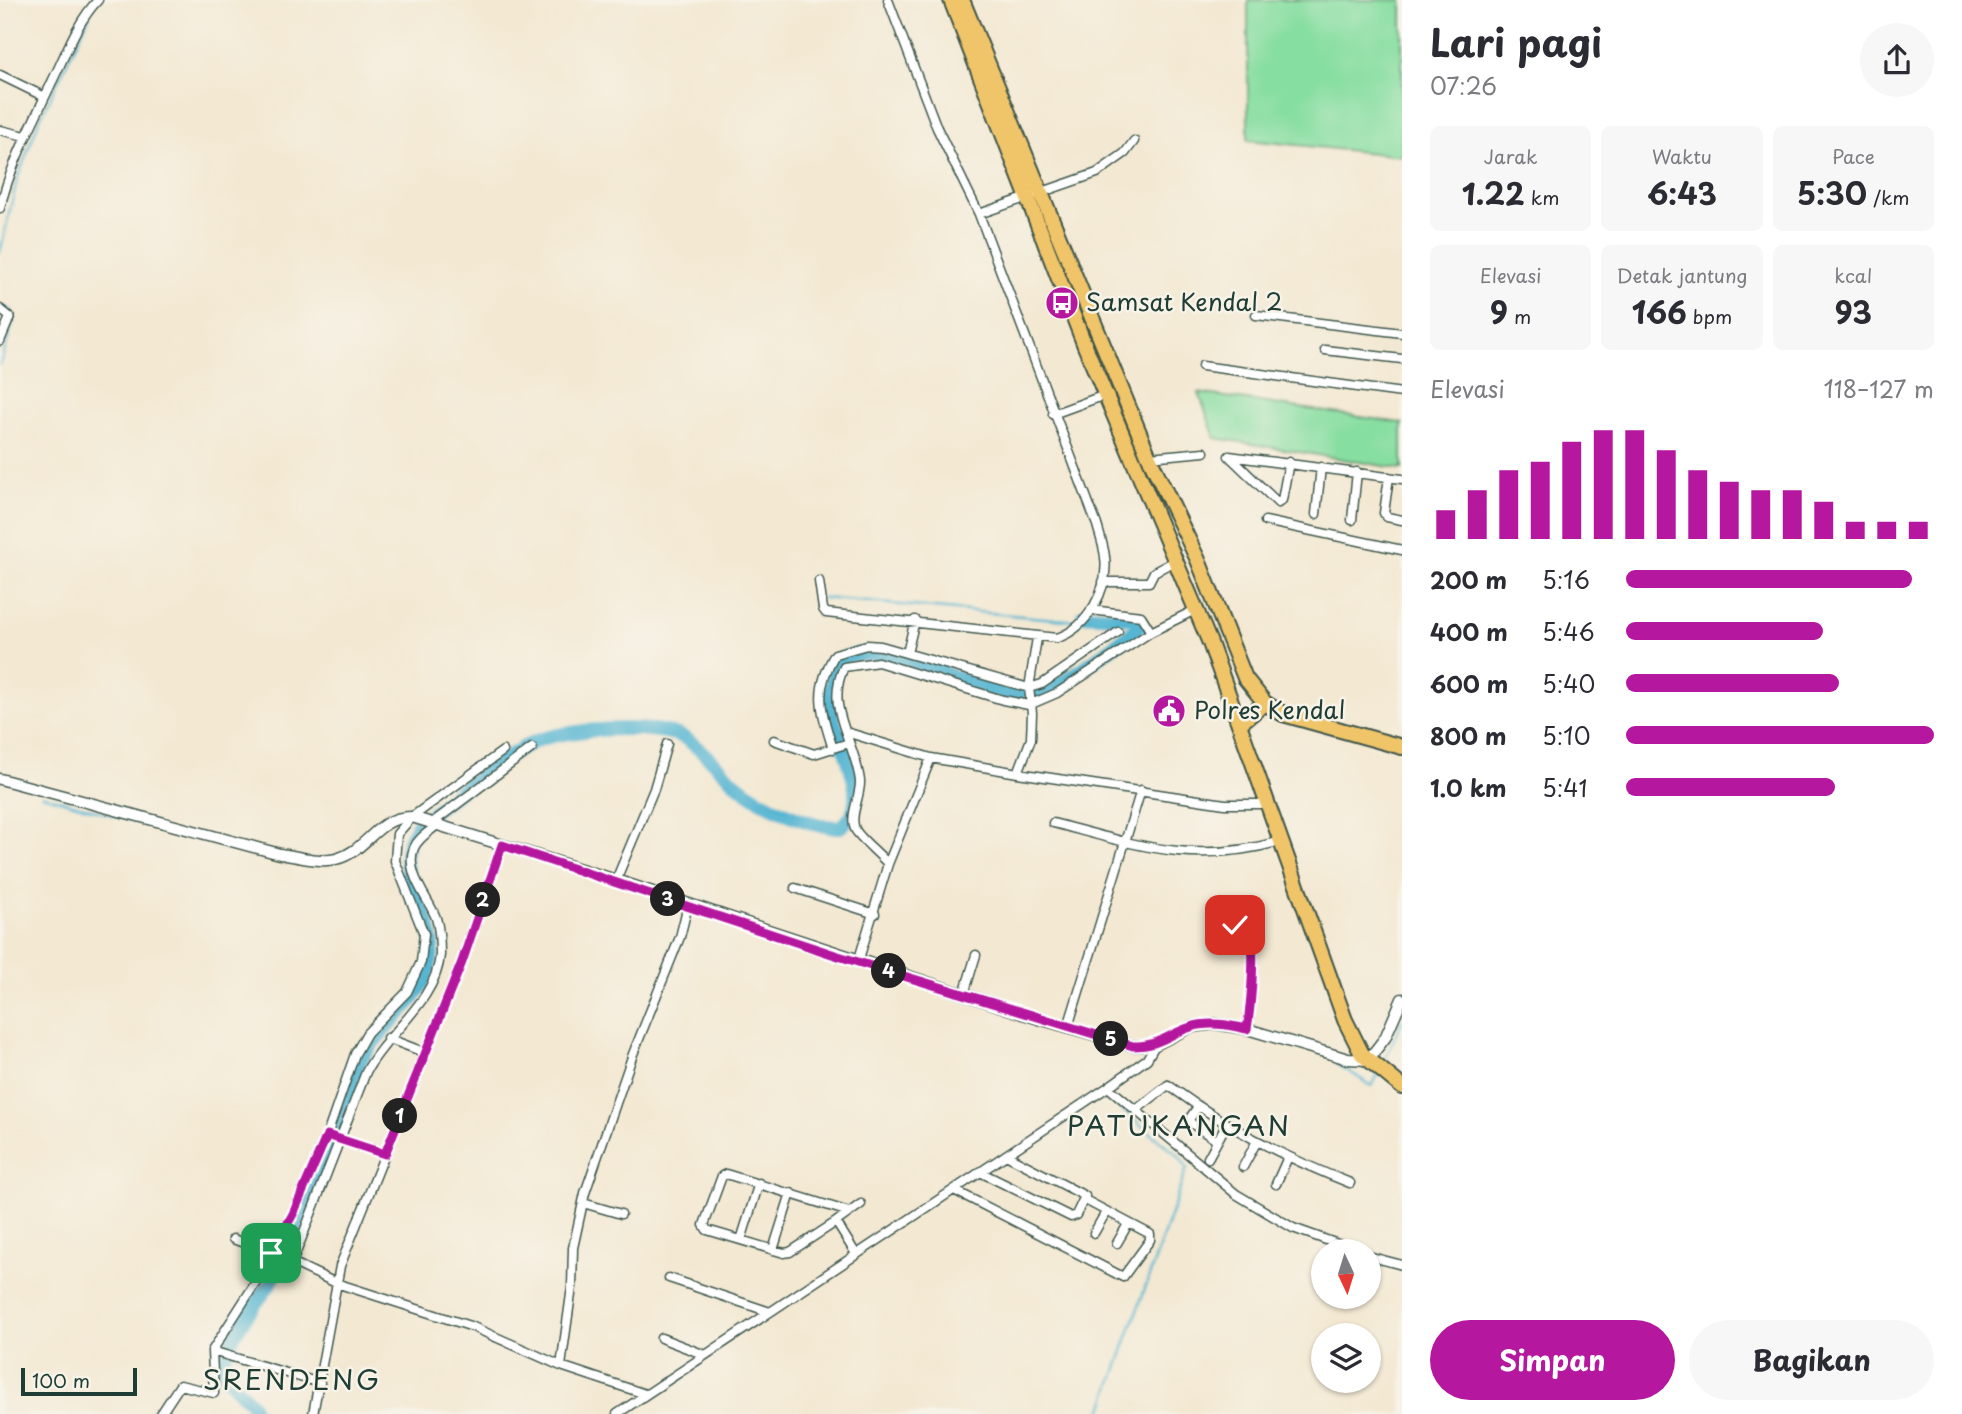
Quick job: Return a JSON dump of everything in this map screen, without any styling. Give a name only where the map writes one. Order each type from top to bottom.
[{"type":"highway","points":[[951,0],[1033,194],[1212,592],[1245,678],[1265,703],[1283,714],[1402,747]]},
{"type":"highway","points":[[962,0],[1105,395],[1175,569],[1215,658],[1345,1020],[1357,1046],[1371,1063],[1402,1087]]},
{"type":"highway","points":[[1238,724],[1265,703]]},
{"type":"street","points":[[0,208],[10,172],[25,136],[76,33],[98,0]]},
{"type":"street","points":[[819,581],[823,609],[827,613],[915,620],[1037,638],[1068,635],[1089,614],[1103,582],[1105,558],[1097,525],[979,214],[937,128],[888,0]]},
{"type":"street","points":[[0,75],[45,97]]},
{"type":"street","points":[[0,130],[25,136]]},
{"type":"street","points":[[979,214],[1105,169],[1135,141]]},
{"type":"street","points":[[0,309],[10,317],[0,341]]},
{"type":"street","points":[[1256,315],[1402,333]]},
{"type":"street","points":[[1325,350],[1402,359]]},
{"type":"street","points":[[1202,366],[1402,393]]},
{"type":"street","points":[[1053,414],[1105,395]]},
{"type":"street","points":[[1149,457],[1205,452]]},
{"type":"street","points":[[1289,462],[1282,500],[1278,503],[1229,456],[1289,462],[1402,479]]},
{"type":"street","points":[[1315,514],[1321,467]]},
{"type":"street","points":[[1352,520],[1357,472]]},
{"type":"street","points":[[1389,477],[1384,513],[1392,519],[1402,520]]},
{"type":"street","points":[[1265,521],[1402,550]]},
{"type":"street","points":[[1103,582],[1149,582],[1154,572],[1175,569]]},
{"type":"street","points":[[843,666],[878,662],[1003,700],[1058,693],[1150,629],[1191,606]]},
{"type":"street","points":[[1089,614],[1141,616],[1150,629]]},
{"type":"street","points":[[907,653],[915,620]]},
{"type":"street","points":[[1029,696],[1042,684],[1118,632]]},
{"type":"street","points":[[1017,773],[1031,739],[1029,696],[1037,638]]},
{"type":"street","points":[[834,748],[820,705],[822,680],[836,655],[867,645],[907,653],[1029,696]]},
{"type":"street","points":[[836,655],[843,666],[835,693],[860,785],[855,830],[888,864]]},
{"type":"street","points":[[846,732],[931,758],[1017,773],[1225,804],[1267,804]]},
{"type":"street","points":[[774,740],[814,754],[848,743]]},
{"type":"street","points":[[616,880],[654,789],[667,744]]},
{"type":"street","points":[[290,1262],[366,1072],[387,1038],[420,1003],[433,982],[439,958],[437,920],[416,879],[412,858],[420,840],[432,824],[532,748]]},
{"type":"street","points":[[161,1414],[178,1386],[214,1393],[215,1352],[274,1254],[293,1214],[328,1135],[355,1054],[367,1033],[407,992],[421,962],[424,934],[394,861],[394,843],[409,822],[503,751]]},
{"type":"street","points":[[861,953],[888,864],[931,758]]},
{"type":"street","points":[[0,779],[280,854],[321,860],[345,856],[396,817],[409,822],[432,824],[500,851],[616,880],[686,911],[861,953],[964,994],[1133,1046],[1155,1045],[1191,1027],[1215,1024],[1247,1029],[1348,1059],[1371,1063],[1402,999]]},
{"type":"street","points":[[1068,1027],[1141,790]]},
{"type":"street","points":[[1053,823],[1127,842],[1197,855],[1251,850],[1281,841]]},
{"type":"street","points":[[313,1414],[336,1283],[426,1053],[500,851]]},
{"type":"street","points":[[795,888],[875,914]]},
{"type":"street","points":[[561,1366],[572,1287],[573,1248],[583,1203],[634,1054],[680,937],[686,911]]},
{"type":"street","points":[[1235,925],[1249,930],[1252,941],[1252,1003],[1247,1029]]},
{"type":"street","points":[[964,994],[976,956]]},
{"type":"street","points":[[387,1038],[426,1053]]},
{"type":"street","points":[[618,1414],[1108,1087],[1147,1059],[1155,1045]]},
{"type":"street","points":[[1136,1110],[1165,1085],[1226,1125],[1287,1157],[1350,1183]]},
{"type":"street","points":[[1108,1087],[1236,1194],[1293,1228],[1324,1239]]},
{"type":"street","points":[[1197,1108],[1188,1121],[1216,1140]]},
{"type":"street","points":[[1208,1158],[1226,1125]]},
{"type":"street","points":[[328,1135],[385,1154]]},
{"type":"street","points":[[1243,1167],[1257,1141]]},
{"type":"street","points":[[954,1190],[1123,1277],[1150,1238],[1150,1234],[1106,1212],[1085,1200],[1085,1196],[1006,1154]]},
{"type":"street","points":[[1276,1184],[1287,1157]]},
{"type":"street","points":[[980,1172],[1073,1217],[1085,1200]]},
{"type":"street","points":[[849,1212],[732,1174],[722,1176],[704,1224],[707,1230],[773,1250],[790,1252],[861,1204]]},
{"type":"street","points":[[741,1240],[759,1183]]},
{"type":"street","points":[[773,1250],[791,1193]]},
{"type":"street","points":[[583,1203],[621,1214]]},
{"type":"street","points":[[1094,1233],[1106,1212]]},
{"type":"street","points":[[836,1222],[856,1254]]},
{"type":"street","points":[[1117,1243],[1128,1224]]},
{"type":"street","points":[[233,1239],[274,1254],[336,1283],[473,1326],[561,1366],[645,1394]]},
{"type":"street","points":[[1381,1259],[1402,1265]]},
{"type":"street","points":[[669,1278],[770,1312]]},
{"type":"street","points":[[661,1338],[705,1355]]},
{"type":"street","points":[[215,1352],[320,1383]]},
{"type":"green space","points":[[1248,0],[1402,0],[1402,156],[1248,140]]},
{"type":"green space","points":[[1199,393],[1402,423],[1402,469],[1215,438]]},
{"type":"waterway","points":[[0,252],[17,180],[38,123],[89,17]]},
{"type":"waterway","points":[[0,365],[14,319],[10,310],[3,307]]},
{"type":"waterway","points":[[1099,582],[1101,564]]},
{"type":"waterway","points":[[1084,613],[1095,595]]},
{"type":"waterway","points":[[823,598],[1078,621]]},
{"type":"waterway","points":[[256,1414],[251,1403],[224,1375],[227,1349],[281,1263],[343,1117],[361,1060],[376,1038],[413,999],[426,976],[432,953],[431,933],[406,864],[408,846],[417,826],[473,781],[534,742],[547,737],[587,731],[634,729],[656,730],[686,739],[735,782],[762,801],[803,820],[840,827],[850,817],[855,803],[855,788],[830,704],[836,662],[856,654],[880,655],[907,660],[989,689],[1013,695],[1034,695],[1073,675],[1142,625],[1138,618],[1083,615]]},
{"type":"waterway","points":[[42,795],[143,824]]},
{"type":"waterway","points":[[1383,1064],[1402,1021]]},
{"type":"waterway","points":[[1337,1064],[1372,1086],[1379,1073]]},
{"type":"waterway","points":[[1101,1414],[1187,1168],[1179,1156],[1105,1096]]},
{"type":"place","name":"Samsat Kendal 2","points":[[1062,303]]},
{"type":"place","name":"Polres Kendal","points":[[1169,711]]},
{"type":"district","name":"PATUKANGAN","points":[[1179,1126]]},
{"type":"district","name":"SRENDENG","points":[[292,1380]]},
{"type":"route","points":[[271,1253],[283,1236],[327,1135],[385,1154],[462,962],[502,845],[616,880],[835,955],[1133,1046],[1155,1045],[1178,1032],[1201,1025],[1227,1025],[1247,1029],[1252,1003],[1252,941],[1249,930],[1235,925]]}]
